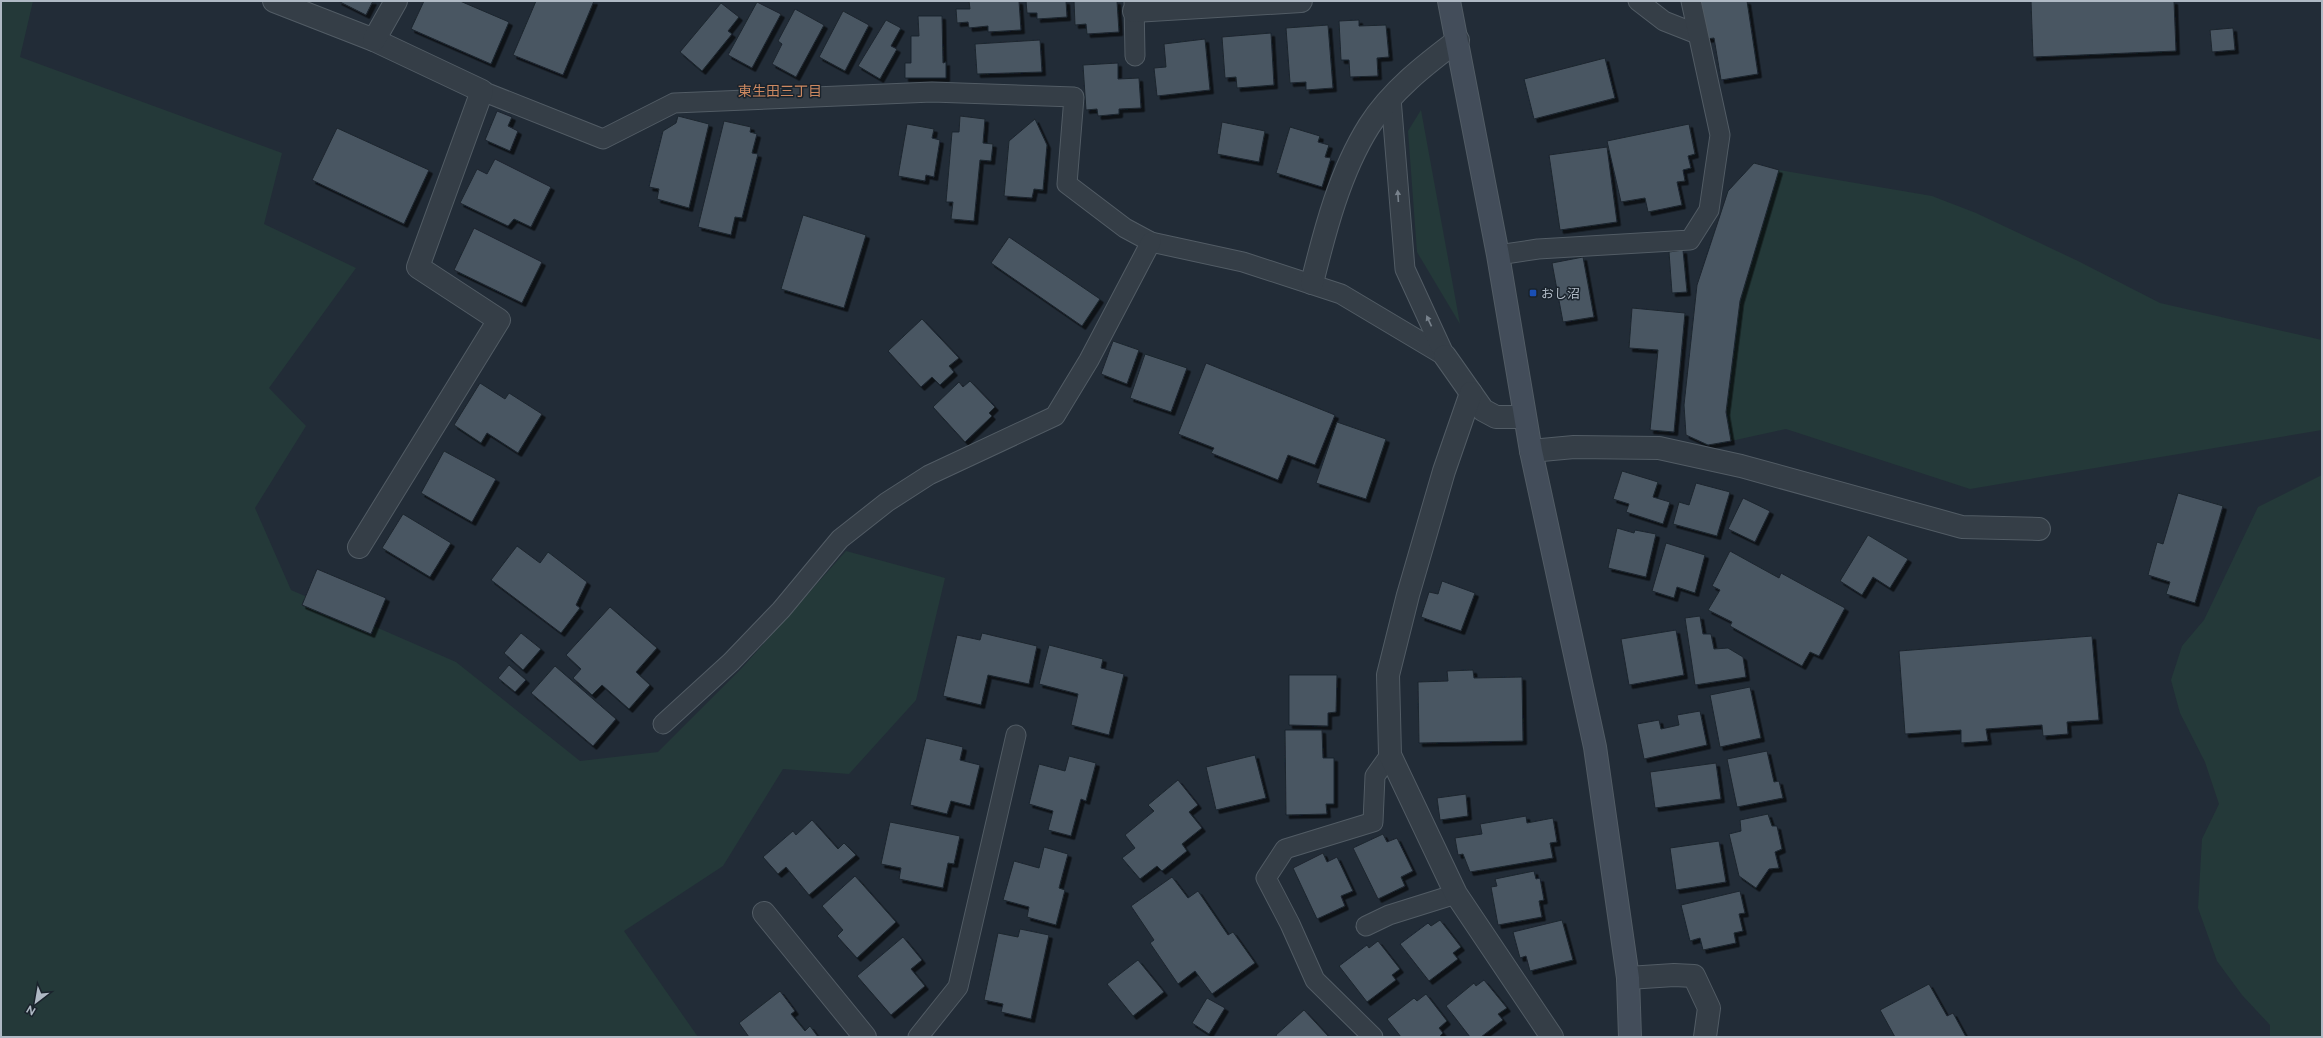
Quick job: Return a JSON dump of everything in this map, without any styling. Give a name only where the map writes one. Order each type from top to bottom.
[{"type":"street","points":[[274,1],[374,40],[482,90],[418,267],[499,320],[360,547]]},
{"type":"street","points":[[374,40],[396,1]]},
{"type":"street","points":[[1134,6],[1301,1]]},
{"type":"street","points":[[1449,1],[1458,40],[1498,255],[1524,417],[1596,747],[1628,978],[1630,1037]]},
{"type":"street","points":[[1312,283],[1320,249],[1347,170],[1369,126],[1391,98],[1424,65],[1458,40]]},
{"type":"street","points":[[1445,356],[1483,410],[1496,417],[1524,417]]},
{"type":"street","points":[[1471,392],[1444,471],[1408,595],[1388,675],[1390,755],[1456,894],[1552,1037]]},
{"type":"street","points":[[1531,451],[1574,447],[1659,448],[1741,466],[1962,528],[2039,529]]},
{"type":"street","points":[[764,913],[866,1037]]},
{"type":"street","points":[[1628,978],[1674,975],[1694,976],[1709,1008],[1705,1037]]},
{"type":"lane","points":[[1638,1],[1664,21],[1697,34]]},
{"type":"lane","points":[[1498,255],[1538,250],[1690,240],[1709,210],[1720,135],[1691,1]]},
{"type":"lane","points":[[1134,6],[1135,56]]},
{"type":"lane","points":[[482,90],[603,138],[674,103],[932,92],[1074,97],[1067,184],[1125,228],[1151,242],[1243,262],[1312,283],[1341,294],[1445,356]]},
{"type":"lane","points":[[1391,98],[1405,269],[1445,356]]},
{"type":"lane","points":[[663,724],[731,662],[781,610],[840,539],[887,502],[929,475],[1055,416],[1089,360],[1151,242]]},
{"type":"lane","points":[[918,1037],[958,986],[1016,736]]},
{"type":"lane","points":[[1373,1037],[1315,980],[1290,924],[1266,878],[1285,848],[1373,822],[1375,776],[1390,755]]},
{"type":"lane","points":[[1366,926],[1390,915],[1456,894]]},
{"type":"green space","points":[[1,1],[33,1],[20,57],[282,153],[264,224],[356,268],[269,388],[306,426],[255,508],[291,590],[456,662],[580,761],[658,752],[741,669],[846,551],[945,578],[916,700],[849,774],[783,769],[723,866],[624,931],[698,1037],[1,1037]]},
{"type":"green space","points":[[1421,110],[1460,324],[1417,252],[1408,131]]},
{"type":"green space","points":[[1779,170],[1932,196],[1976,213],[2078,261],[2160,303],[2322,340],[2322,430],[1970,489],[1786,429],[1731,441],[1726,412],[1740,301]]},
{"type":"green space","points":[[2322,475],[2322,1037],[2270,1037],[2270,1025],[2242,995],[2217,961],[2198,908],[2202,839],[2219,804],[2205,762],[2180,713],[2171,680],[2182,646],[2204,620],[2258,507]]},
{"type":"building","points":[[338,1],[373,1],[366,15]]},
{"type":"building","points":[[424,1],[460,1],[509,22],[491,64],[411,29]]},
{"type":"building","points":[[536,1],[594,1],[563,75],[513,55]]},
{"type":"building","points":[[969,1],[1019,1],[1021,30],[988,32],[988,26],[969,28],[968,22],[957,23],[956,9],[970,9]]},
{"type":"building","points":[[1026,1],[1066,1],[1067,17],[1037,19],[1037,13],[1027,13]]},
{"type":"building","points":[[1074,1],[1117,1],[1119,32],[1087,34],[1086,24],[1075,25]]},
{"type":"building","points":[[1701,1],[1747,1],[1758,74],[1721,80],[1714,38],[1706,39]]},
{"type":"building","points":[[2031,1],[2174,1],[2176,51],[2033,57]]},
{"type":"building","points":[[757,2],[781,14],[752,68],[728,55]]},
{"type":"building","points":[[721,3],[739,17],[728,31],[732,34],[702,71],[680,52]]},
{"type":"building","points":[[795,9],[824,25],[796,77],[772,64],[782,44],[778,41]]},
{"type":"building","points":[[843,11],[869,25],[845,71],[819,57]]},
{"type":"building","points":[[918,16],[942,16],[943,63],[946,62],[946,78],[905,78],[905,63],[911,63],[911,36],[919,36]]},
{"type":"building","points":[[886,20],[901,28],[891,46],[897,49],[880,79],[858,66]]},
{"type":"building","points":[[1359,20],[1359,26],[1386,25],[1389,57],[1377,58],[1378,76],[1350,77],[1349,60],[1341,60],[1339,21]]},
{"type":"building","points":[[1328,25],[1333,88],[1306,90],[1306,82],[1290,83],[1286,28]]},
{"type":"building","points":[[2233,28],[2235,50],[2212,52],[2210,30]]},
{"type":"building","points":[[1271,33],[1274,85],[1237,88],[1236,77],[1225,78],[1222,37]]},
{"type":"building","points":[[1205,39],[1210,90],[1157,96],[1154,68],[1166,67],[1164,44]]},
{"type":"building","points":[[1040,40],[1042,72],[977,74],[975,44]]},
{"type":"building","points":[[1605,58],[1615,98],[1534,119],[1524,79]]},
{"type":"building","points":[[1118,63],[1118,79],[1139,78],[1141,108],[1119,109],[1119,114],[1098,116],[1097,109],[1086,110],[1083,65]]},
{"type":"building","points":[[497,111],[512,117],[508,126],[518,131],[510,151],[485,140]]},
{"type":"building","points":[[678,116],[709,124],[689,208],[657,199],[659,189],[649,187],[663,131],[676,123]]},
{"type":"building","points":[[960,116],[985,119],[983,143],[993,144],[991,161],[980,160],[974,221],[951,219],[953,202],[946,202],[952,132],[959,132]]},
{"type":"building","points":[[1035,119],[1047,145],[1043,190],[1034,189],[1032,198],[1004,196],[1009,141]]},
{"type":"building","points":[[724,121],[751,127],[750,132],[757,134],[752,153],[758,154],[742,218],[735,217],[731,235],[698,227]]},
{"type":"building","points":[[1222,122],[1265,131],[1259,162],[1217,154]]},
{"type":"building","points":[[907,124],[934,129],[932,138],[940,140],[934,177],[926,175],[925,181],[898,176]]},
{"type":"building","points":[[1689,124],[1695,154],[1688,156],[1691,168],[1683,170],[1685,181],[1677,182],[1682,205],[1648,212],[1645,198],[1621,202],[1607,141]]},
{"type":"building","points":[[1290,127],[1320,136],[1318,142],[1329,145],[1325,157],[1331,158],[1322,187],[1276,173]]},
{"type":"building","points":[[337,128],[429,170],[404,224],[312,180]]},
{"type":"building","points":[[1607,147],[1617,222],[1560,230],[1549,155]]},
{"type":"building","points":[[495,159],[551,187],[531,227],[514,219],[508,226],[460,203],[477,169],[487,174]]},
{"type":"building","points":[[1754,163],[1779,170],[1740,301],[1726,412],[1731,441],[1708,445],[1686,435],[1684,405],[1697,285],[1728,191]]},
{"type":"building","points":[[803,215],[866,235],[844,308],[781,289]]},
{"type":"building","points":[[474,228],[542,262],[522,303],[454,270]]},
{"type":"building","points":[[1009,237],[1100,299],[1082,326],[991,263]]},
{"type":"building","points":[[1683,250],[1687,292],[1672,293],[1669,252]]},
{"type":"building","points":[[1583,257],[1594,317],[1563,322],[1552,263]]},
{"type":"building","points":[[1632,308],[1685,313],[1674,432],[1650,430],[1658,350],[1629,348]]},
{"type":"building","points":[[922,319],[959,358],[949,366],[954,372],[940,385],[932,377],[921,387],[888,351]]},
{"type":"building","points":[[1113,341],[1139,350],[1127,384],[1101,374]]},
{"type":"building","points":[[1145,354],[1187,368],[1171,412],[1130,398]]},
{"type":"building","points":[[1206,363],[1335,415],[1315,465],[1288,455],[1278,480],[1211,453],[1214,448],[1178,434]]},
{"type":"building","points":[[970,381],[995,407],[989,413],[992,416],[965,442],[933,407],[959,382],[963,387]]},
{"type":"building","points":[[480,383],[505,399],[509,393],[542,414],[518,453],[487,433],[481,443],[454,425]]},
{"type":"building","points":[[1337,422],[1386,439],[1366,499],[1316,483]]},
{"type":"building","points":[[444,451],[496,479],[472,522],[421,493]]},
{"type":"building","points":[[1622,471],[1658,482],[1653,497],[1670,502],[1663,524],[1626,512],[1629,504],[1613,499]]},
{"type":"building","points":[[1696,483],[1730,492],[1717,536],[1673,524],[1679,502],[1689,505]]},
{"type":"building","points":[[2178,493],[2223,506],[2195,603],[2166,594],[2170,582],[2148,575],[2157,542],[2163,544]]},
{"type":"building","points":[[1743,498],[1770,511],[1755,542],[1728,529]]},
{"type":"building","points":[[403,514],[451,543],[430,577],[382,548]]},
{"type":"building","points":[[1617,528],[1634,533],[1635,530],[1656,534],[1646,577],[1608,568]]},
{"type":"building","points":[[1868,535],[1908,559],[1890,588],[1873,577],[1862,595],[1840,581]]},
{"type":"building","points":[[1666,543],[1705,555],[1695,593],[1677,587],[1674,598],[1652,591]]},
{"type":"building","points":[[517,546],[540,563],[548,552],[587,582],[576,605],[580,608],[561,633],[491,580]]},
{"type":"building","points":[[1730,551],[1779,578],[1781,573],[1845,608],[1819,656],[1810,652],[1802,666],[1730,626],[1732,622],[1708,610],[1720,590],[1712,586]]},
{"type":"building","points":[[317,569],[386,598],[371,634],[302,605]]},
{"type":"building","points":[[1442,581],[1475,593],[1461,631],[1421,617],[1429,592],[1438,594]]},
{"type":"building","points":[[610,607],[657,648],[636,672],[650,685],[629,709],[602,685],[592,695],[573,678],[581,669],[566,655]]},
{"type":"building","points":[[1700,616],[1703,634],[1711,634],[1714,649],[1728,648],[1743,657],[1746,677],[1695,685],[1685,618]]},
{"type":"building","points":[[1676,630],[1684,675],[1629,685],[1621,639]]},
{"type":"building","points":[[521,633],[541,649],[523,670],[504,653]]},
{"type":"building","points":[[982,633],[1037,646],[1029,684],[988,675],[981,705],[943,696],[957,635],[980,640]]},
{"type":"building","points":[[2092,636],[2099,720],[2067,722],[2068,734],[2043,736],[2042,725],[1986,729],[1988,741],[1961,743],[1961,730],[1905,734],[1899,651]]},
{"type":"building","points":[[1049,645],[1103,659],[1101,668],[1124,674],[1109,735],[1071,725],[1078,694],[1039,684]]},
{"type":"building","points":[[509,665],[526,680],[515,692],[498,678]]},
{"type":"building","points":[[555,666],[616,719],[593,746],[531,693]]},
{"type":"building","points":[[1473,670],[1474,678],[1522,677],[1523,741],[1419,743],[1418,682],[1448,681],[1447,671]]},
{"type":"building","points":[[1289,675],[1337,675],[1336,712],[1328,713],[1328,726],[1289,725]]},
{"type":"building","points":[[1750,687],[1761,738],[1720,747],[1710,695]]},
{"type":"building","points":[[1700,711],[1707,745],[1644,759],[1637,724],[1659,720],[1661,729],[1679,725],[1677,715]]},
{"type":"building","points":[[1285,730],[1322,730],[1323,758],[1334,758],[1334,804],[1326,804],[1327,814],[1286,815]]},
{"type":"building","points":[[926,738],[963,747],[960,760],[980,765],[970,806],[951,801],[947,814],[910,805]]},
{"type":"building","points":[[1767,751],[1774,782],[1779,781],[1783,798],[1737,807],[1727,759]]},
{"type":"building","points":[[1255,755],[1266,798],[1216,810],[1206,767]]},
{"type":"building","points":[[1069,756],[1096,763],[1086,801],[1081,799],[1071,836],[1048,830],[1053,811],[1029,804],[1039,764],[1065,771]]},
{"type":"building","points":[[1716,763],[1721,799],[1655,808],[1650,772]]},
{"type":"building","points":[[1178,780],[1198,805],[1189,812],[1202,828],[1182,844],[1187,851],[1162,871],[1157,866],[1140,879],[1122,858],[1135,848],[1125,835],[1154,811],[1148,805]]},
{"type":"building","points":[[1466,794],[1468,816],[1440,820],[1437,798]]},
{"type":"building","points":[[1768,814],[1772,826],[1777,826],[1782,849],[1775,852],[1779,868],[1769,869],[1756,888],[1739,876],[1729,834],[1741,831],[1740,820]]},
{"type":"building","points":[[1526,816],[1527,823],[1553,818],[1557,842],[1550,843],[1553,858],[1470,872],[1463,854],[1458,855],[1455,838],[1482,834],[1480,824]]},
{"type":"building","points":[[812,820],[838,849],[844,843],[856,855],[809,895],[786,867],[778,874],[763,857],[793,831],[796,835]]},
{"type":"building","points":[[890,822],[960,836],[954,864],[948,863],[943,888],[899,879],[901,868],[881,864]]},
{"type":"building","points":[[1383,834],[1387,842],[1397,838],[1413,871],[1401,877],[1405,886],[1378,899],[1353,848]]},
{"type":"building","points":[[1719,841],[1726,882],[1676,890],[1670,848]]},
{"type":"building","points":[[1044,847],[1068,854],[1059,888],[1065,890],[1056,925],[1027,917],[1029,907],[1003,900],[1014,861],[1039,868]]},
{"type":"building","points":[[1323,853],[1327,862],[1337,857],[1353,891],[1341,896],[1345,906],[1317,919],[1293,868]]},
{"type":"building","points":[[1534,871],[1536,879],[1540,878],[1544,900],[1539,901],[1542,917],[1498,925],[1491,887],[1497,886],[1495,879]]},
{"type":"building","points":[[855,876],[896,922],[857,958],[837,936],[843,930],[822,906]]},
{"type":"building","points":[[1172,877],[1188,898],[1198,891],[1228,935],[1233,932],[1255,963],[1212,994],[1195,971],[1178,984],[1150,943],[1154,940],[1131,906]]},
{"type":"building","points":[[1740,891],[1745,913],[1739,914],[1743,931],[1734,933],[1736,943],[1703,950],[1700,938],[1690,941],[1681,905]]},
{"type":"building","points":[[1440,920],[1461,947],[1453,953],[1458,959],[1429,981],[1400,944],[1428,923],[1431,926]]},
{"type":"building","points":[[1562,920],[1573,960],[1530,971],[1526,956],[1520,958],[1513,932]]},
{"type":"building","points":[[1020,929],[1049,935],[1031,1019],[1001,1012],[1003,1004],[984,1000],[998,933],[1018,937]]},
{"type":"building","points":[[903,937],[922,960],[911,969],[925,986],[891,1015],[857,976]]},
{"type":"building","points":[[1378,941],[1400,969],[1392,975],[1396,980],[1367,1002],[1339,966],[1367,945],[1369,948]]},
{"type":"building","points":[[1138,960],[1164,992],[1133,1016],[1107,984]]},
{"type":"building","points":[[1484,980],[1507,1008],[1498,1014],[1503,1020],[1481,1037],[1470,1037],[1446,1006],[1474,983],[1476,986]]},
{"type":"building","points":[[1929,984],[1947,1016],[1953,1013],[1966,1037],[1895,1037],[1880,1010]]},
{"type":"building","points":[[780,991],[795,1011],[791,1014],[805,1031],[810,1026],[818,1037],[749,1037],[739,1023]]},
{"type":"building","points":[[1426,994],[1447,1021],[1439,1028],[1443,1033],[1439,1037],[1401,1037],[1387,1019],[1414,998],[1417,1001]]},
{"type":"building","points":[[1207,998],[1225,1008],[1209,1034],[1192,1023]]},
{"type":"building","points":[[1304,1010],[1329,1037],[1277,1037],[1276,1035]]},
{"type":"place","name":"おし沼","points":[[1533,293]]},
{"type":"district","name":"東生田三丁目","points":[[780,91]]}]
